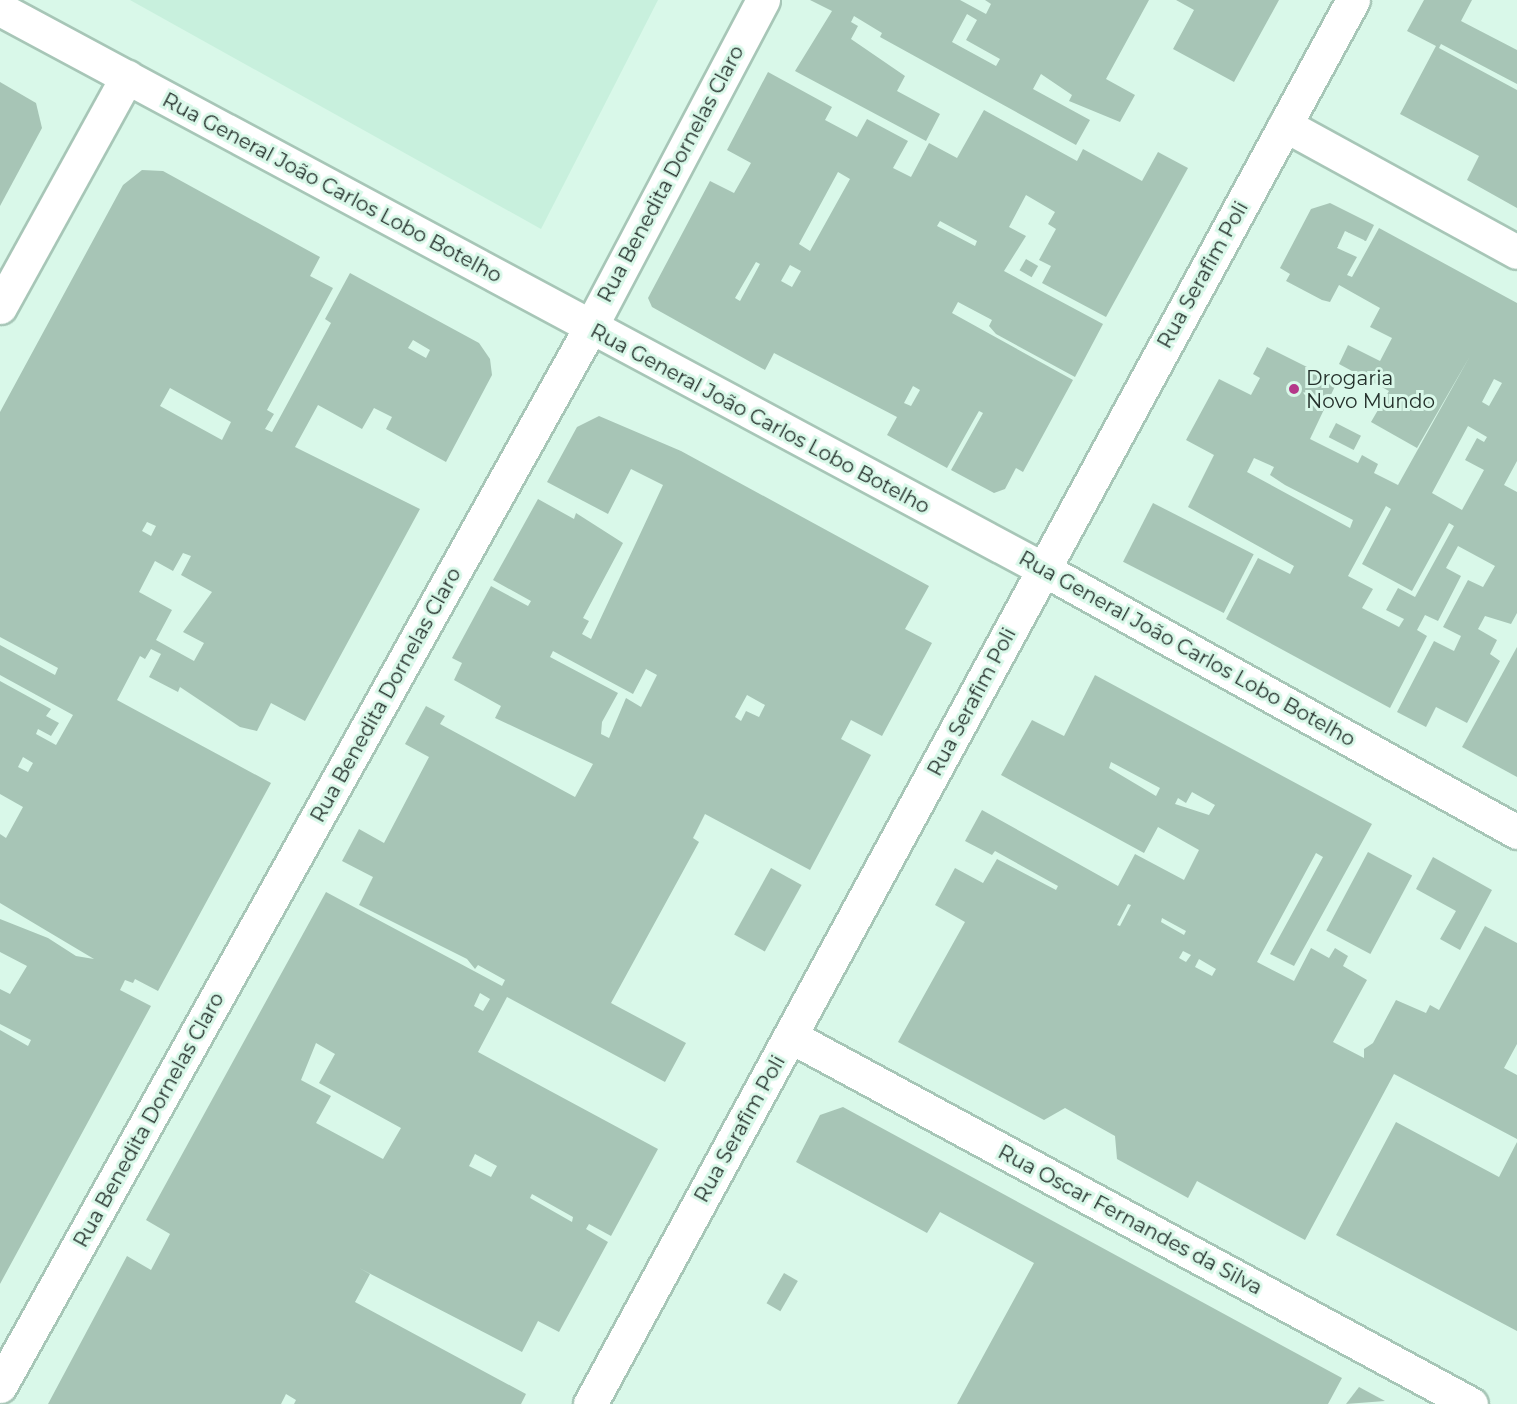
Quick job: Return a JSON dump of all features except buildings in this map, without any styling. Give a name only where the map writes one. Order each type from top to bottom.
[{"type":"street","name":"Rua Benedita Dornelas Claro","points":[[0,1386],[590,328],[763,0]]},
{"type":"street","name":"Rua Serafim Poli","points":[[590,1404],[1353,0]]},
{"type":"street","name":"Rua General João Carlos Lobo Botelho","points":[[0,9],[590,328],[1043,569],[1517,832]]},
{"type":"street","points":[[0,306],[127,77]]},
{"type":"street","points":[[1285,124],[1517,252]]},
{"type":"street","name":"Rua Oscar Fernandes da Silva","points":[[790,1036],[1471,1404]]},
{"type":"shaded area","points":[[130,0],[658,0],[541,229]]},
{"type":"place","name":"Drogaria Novo Mundo","points":[[1294,389]]}]
